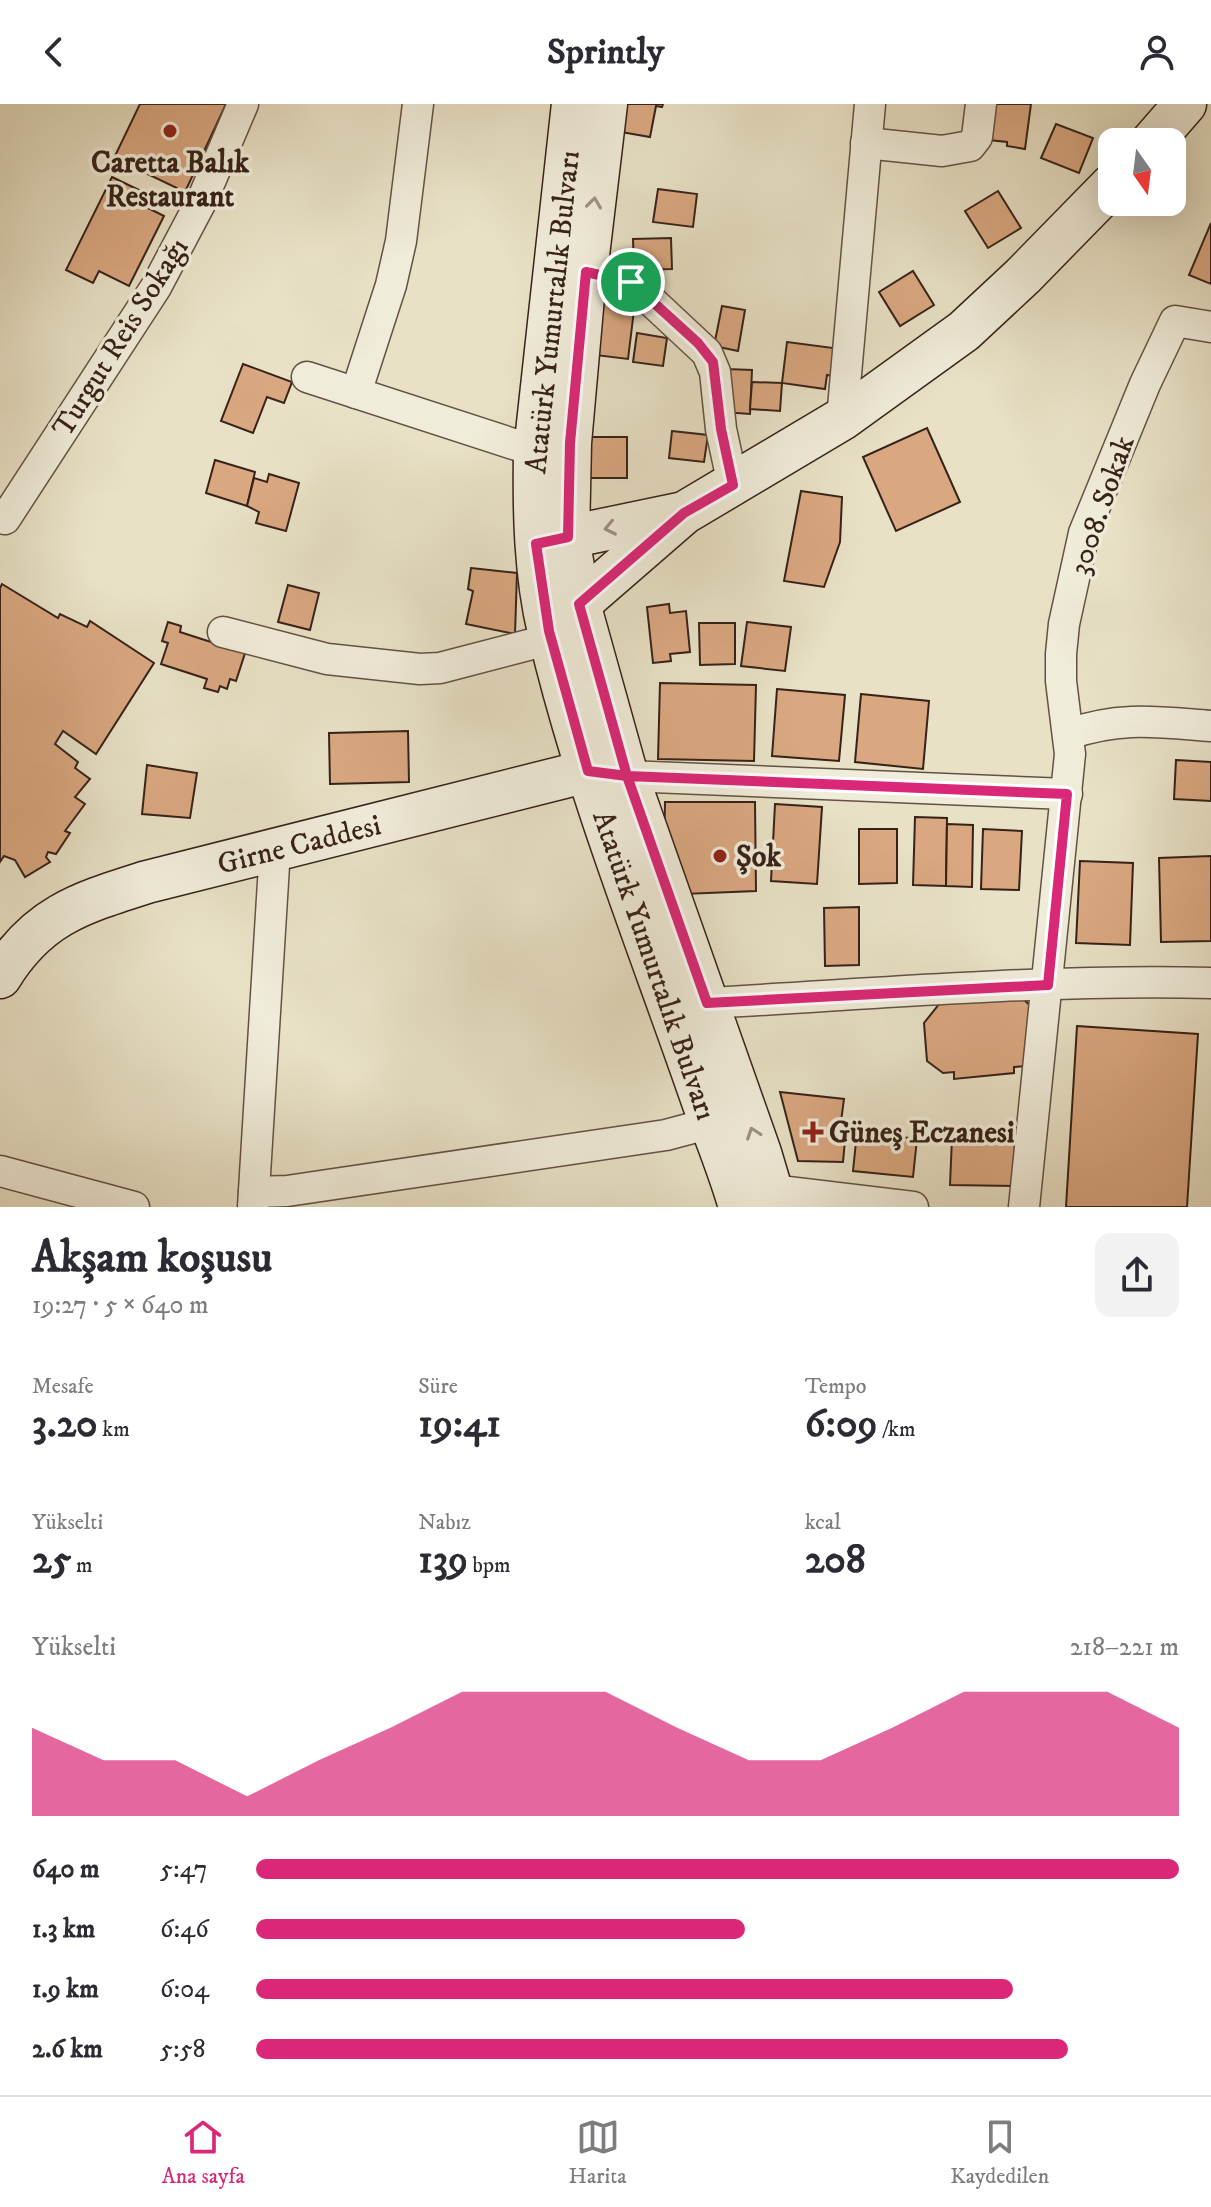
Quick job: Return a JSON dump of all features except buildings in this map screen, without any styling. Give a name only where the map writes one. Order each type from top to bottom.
[{"type":"street","name":"Turgut Reis Sokağı","points":[[5,519],[156,287],[203,198],[243,104]]},
{"type":"street","points":[[356,393],[391,285],[401,241],[418,104]]},
{"type":"street","name":"Atatürk Yumurtalık Bulvarı","points":[[573,104],[535,451],[552,540],[559,625],[607,774],[711,1123],[762,1201]]},
{"type":"street","name":"Atatürk Yumurtalık Bulvarı","points":[[552,540],[570,443],[606,104]]},
{"type":"street","points":[[842,419],[870,104]]},
{"type":"street","points":[[866,143],[942,151],[970,146],[977,137],[981,104]]},
{"type":"street","points":[[1164,128],[1185,104]]},
{"type":"street","points":[[223,632],[327,659],[420,669],[440,668],[559,625],[684,513],[842,419],[964,331],[1098,199]]},
{"type":"street","points":[[586,272],[631,282],[707,353],[715,372],[721,429],[733,485]]},
{"type":"street","name":"3008. Sokak","points":[[1024,1207],[1070,754],[1061,681],[1064,624],[1084,533],[1145,384],[1175,321],[1211,327]]},
{"type":"street","points":[[307,377],[535,451]]},
{"type":"street","points":[[552,540],[684,513]]},
{"type":"street","points":[[1069,734],[1115,721],[1211,726]]},
{"type":"street","points":[[607,774],[1067,794]]},
{"type":"street","name":"Atatürk Yumurtalık Bulvarı","points":[[607,774],[707,1003],[762,1201]]},
{"type":"street","name":"Girne Caddesi","points":[[0,977],[21,946],[44,924],[69,909],[147,882],[275,849],[607,774]]},
{"type":"street","points":[[275,849],[253,1199],[287,1191],[666,1135],[711,1123]]},
{"type":"street","points":[[707,1003],[1048,985],[1211,983]]},
{"type":"street","points":[[0,1171],[134,1207]]},
{"type":"street","points":[[762,1201],[913,1207]]},
{"type":"place","name":"Caretta Balık Restaurant","points":[[170,131]]},
{"type":"place","name":"Şok","points":[[720,856]]},
{"type":"place","name":"Güneş Eczanesi","points":[[813,1132]]},
{"type":"route","points":[[631,282],[586,272],[570,443],[568,537],[536,544],[549,631],[567,705],[588,771],[627,776],[1067,794],[1048,985],[707,1003],[627,776],[579,604],[684,513],[733,485],[721,429],[713,362],[698,343],[631,282]]}]
